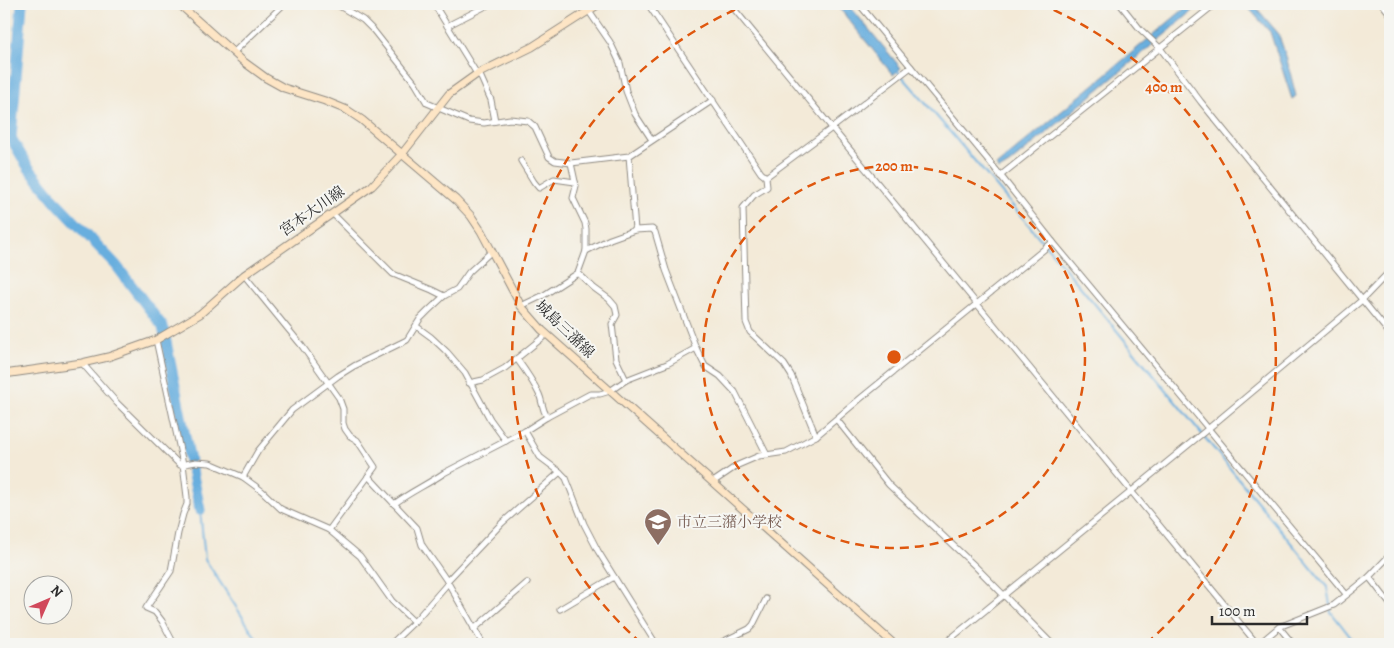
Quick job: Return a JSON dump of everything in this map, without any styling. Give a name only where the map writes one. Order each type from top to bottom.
[{"type":"main road","name":"城島三潴線","points":[[179,4],[244,62],[266,78],[284,88],[347,110],[362,120],[456,200],[471,216],[481,231],[521,306],[547,334],[894,644]]},
{"type":"main road","name":"宮本大川線","points":[[4,374],[82,363],[108,357],[158,339],[173,331],[200,314],[244,275],[372,186],[402,154],[449,94],[478,73],[532,47],[599,4]]},
{"type":"street","points":[[234,52],[284,4]]},
{"type":"street","points":[[336,4],[363,20],[385,44],[415,83],[427,103],[469,121],[484,122],[510,119],[528,121],[536,127],[549,157],[555,161],[571,163],[629,156],[713,100]]},
{"type":"street","points":[[434,4],[478,73],[491,100],[495,121]]},
{"type":"street","points":[[447,26],[488,4]]},
{"type":"street","points":[[648,4],[760,173],[766,177]]},
{"type":"street","points":[[730,4],[1131,491],[1261,643],[1279,627],[1334,605],[1369,577],[1390,555]]},
{"type":"street","points":[[859,4],[993,166],[1053,242],[1346,594]]},
{"type":"street","points":[[1120,4],[1140,29],[1158,47],[1390,334]]},
{"type":"street","points":[[999,174],[1215,4]]},
{"type":"street","points":[[1383,4],[1390,13]]},
{"type":"street","points":[[588,10],[610,42],[620,63],[626,91],[636,114],[652,140]]},
{"type":"street","points":[[766,177],[911,67]]},
{"type":"street","points":[[629,156],[635,230]]},
{"type":"street","points":[[521,161],[540,188],[554,179],[575,182]]},
{"type":"street","points":[[521,306],[544,295],[578,273],[586,251],[585,223],[573,198],[576,186],[571,163]]},
{"type":"street","points":[[766,177],[767,187],[754,195],[743,208],[746,322],[750,332],[784,364],[791,375],[816,436]]},
{"type":"street","points":[[333,214],[393,274],[444,296]]},
{"type":"street","points":[[586,251],[610,239],[635,230],[652,229],[655,232],[666,270],[696,348],[705,366],[720,376],[735,392],[767,455]]},
{"type":"street","points":[[713,482],[738,465],[758,456],[786,452],[816,436],[1053,242]]},
{"type":"street","points":[[243,477],[258,451],[292,410],[354,366],[407,340],[428,311],[444,296],[457,289],[469,272],[492,251]]},
{"type":"street","points":[[944,644],[1209,428],[1362,300],[1390,270]]},
{"type":"street","points":[[578,273],[614,306],[617,315],[612,324],[616,359],[626,380]]},
{"type":"street","points":[[244,275],[302,346],[339,398],[343,409],[345,429],[350,436],[357,440],[375,467],[330,530]]},
{"type":"street","points":[[416,326],[447,352],[465,374],[490,419],[506,441]]},
{"type":"street","points":[[470,382],[492,376],[517,359],[547,334]]},
{"type":"street","points":[[158,339],[188,497],[171,572],[146,608],[155,612],[174,644]]},
{"type":"street","points":[[394,504],[410,493],[590,394],[610,391],[626,380],[667,364],[696,348]]},
{"type":"street","points":[[517,359],[535,384],[542,400],[542,409],[547,417]]},
{"type":"street","points":[[82,363],[117,403],[180,464],[210,463],[243,477],[281,508],[330,530],[360,556],[392,601],[414,622]]},
{"type":"street","points":[[837,420],[889,485],[976,566],[1052,644]]},
{"type":"street","points":[[525,431],[540,457],[566,478],[584,524],[614,577],[656,644]]},
{"type":"street","points":[[391,644],[414,622],[447,582],[502,523],[560,472]]},
{"type":"street","points":[[368,476],[417,528],[422,545],[447,582],[483,644]]},
{"type":"street","points":[[560,609],[614,577]]},
{"type":"street","points":[[1369,577],[1390,604]]},
{"type":"street","points":[[474,629],[527,583]]},
{"type":"street","points":[[718,644],[749,629],[753,625],[766,598]]},
{"type":"street","points":[[1279,627],[1293,644]]},
{"type":"water","points":[[836,4],[848,4],[901,68],[893,75]]},
{"type":"water","points":[[1190,4],[1201,4],[1009,164],[999,170],[996,166]]},
{"type":"water","points":[[1245,4],[1253,4],[1278,33],[1296,96],[1292,99],[1270,32]]},
{"type":"waterway","points":[[22,4],[11,138],[28,167],[57,203],[116,265],[163,327],[200,510]]},
{"type":"waterway","points":[[896,69],[1060,262],[1327,587],[1331,612],[1356,644]]},
{"type":"waterway","points":[[10,92],[15,91]]},
{"type":"waterway","points":[[200,510],[205,559],[260,644]]},
{"type":"place","name":"市立三潴小学校","points":[[658,546]]}]
